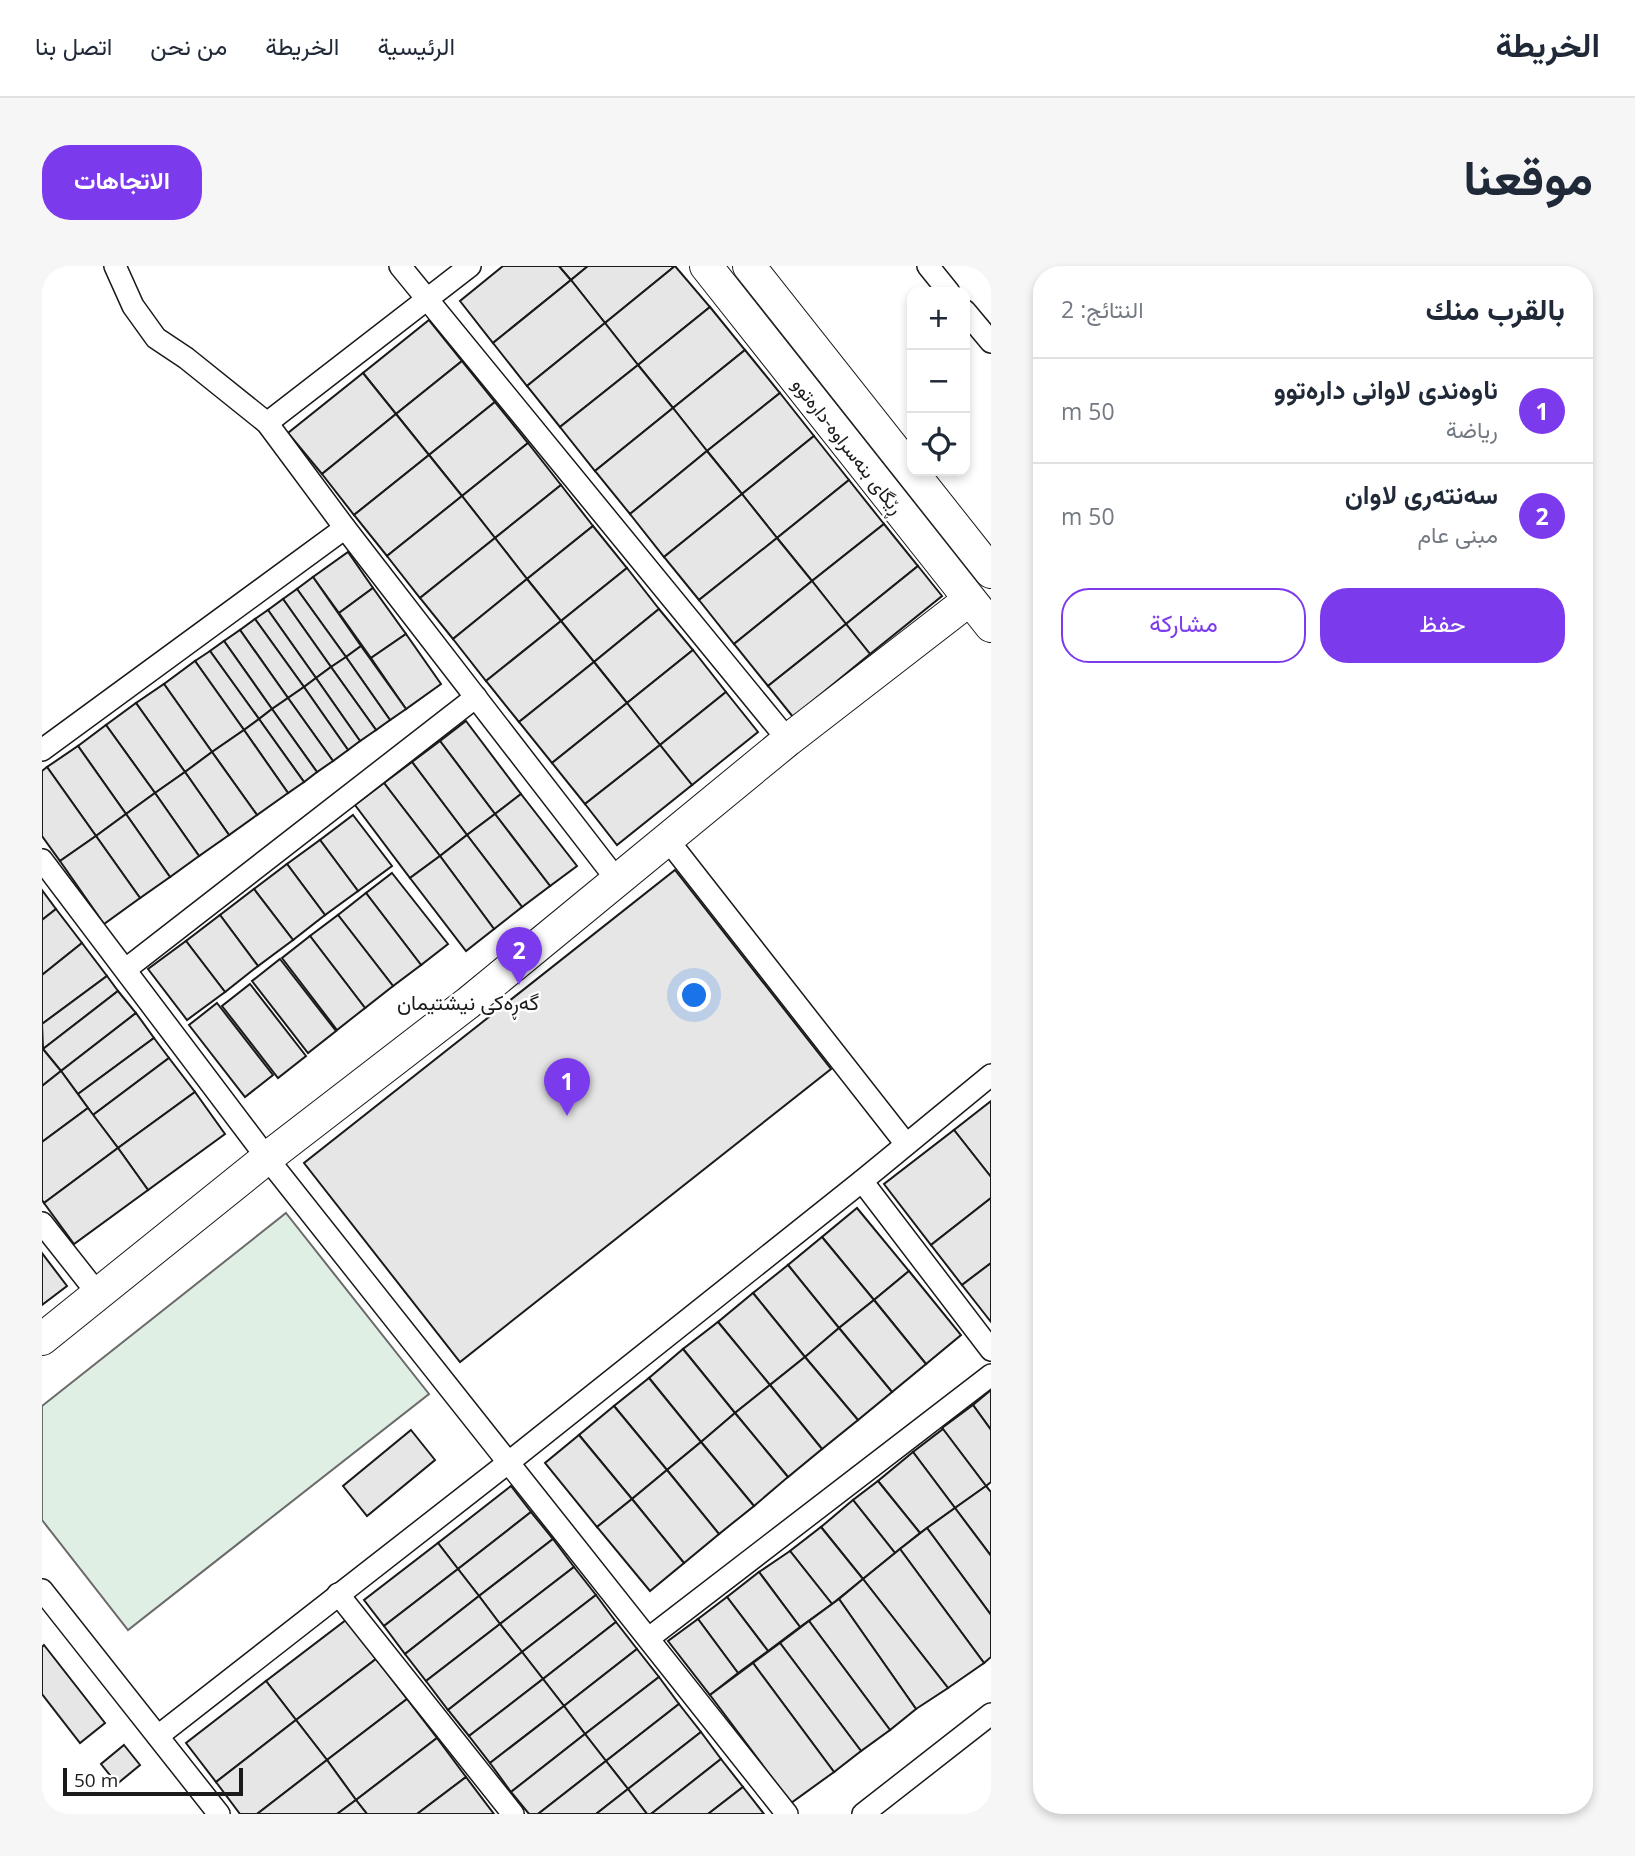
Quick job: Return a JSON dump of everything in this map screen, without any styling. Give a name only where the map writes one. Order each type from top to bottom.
[{"type":"street","points":[[115,266],[133,306],[156,338],[187,358],[267,423],[617,880]]},
{"type":"street","points":[[400,266],[788,740]]},
{"type":"street","points":[[267,423],[470,266]]},
{"type":"street","name":"ڕێگای بنەسراوە-دارەتوو","points":[[706,266],[991,626]]},
{"type":"street","points":[[928,266],[945,287]]},
{"type":"street","name":"ڕێگای بنەسراوە-دارەتوو","points":[[753,267],[991,572]]},
{"type":"street","points":[[970,316],[990,338]]},
{"type":"street","points":[[42,750],[345,528]]},
{"type":"street","points":[[42,1339],[267,1158],[468,1003],[788,740],[969,600]]},
{"type":"street","points":[[126,969],[476,697]]},
{"type":"street","points":[[667,839],[906,1144]]},
{"type":"street","points":[[42,860],[267,1158],[787,1814]]},
{"type":"street","points":[[158,1736],[509,1462],[862,1181],[991,1074]]},
{"type":"street","points":[[862,1181],[991,1350]]},
{"type":"street","points":[[42,1223],[98,1294]]},
{"type":"street","points":[[649,1638],[991,1376]]},
{"type":"street","points":[[42,1590],[219,1814]]},
{"type":"street","points":[[338,1594],[513,1814]]},
{"type":"street","points":[[863,1814],[991,1714]]},
{"type":"green space","points":[[286,1213],[429,1394],[128,1630],[42,1520],[42,1406]]},
{"type":"building","points":[[503,266],[559,266],[571,280],[493,343],[460,301]]},
{"type":"building","points":[[559,266],[588,266],[571,280]]},
{"type":"building","points":[[588,266],[675,266],[605,323],[571,280]]},
{"type":"building","points":[[675,266],[710,307],[638,365],[605,323]]},
{"type":"building","points":[[571,280],[605,323],[527,386],[493,343]]},
{"type":"building","points":[[710,307],[745,350],[673,408],[638,365]]},
{"type":"building","points":[[429,320],[462,361],[396,414],[363,373]]},
{"type":"building","points":[[605,323],[638,365],[560,427],[527,386]]},
{"type":"building","points":[[745,350],[780,393],[707,451],[673,408]]},
{"type":"building","points":[[462,361],[495,402],[429,455],[396,414]]},
{"type":"building","points":[[638,365],[673,408],[595,471],[560,427]]},
{"type":"building","points":[[363,373],[396,414],[322,474],[288,433]]},
{"type":"building","points":[[780,393],[814,436],[742,494],[707,451]]},
{"type":"building","points":[[495,402],[528,443],[462,496],[429,455]]},
{"type":"building","points":[[673,408],[707,451],[630,514],[595,471]]},
{"type":"building","points":[[396,414],[429,455],[354,515],[322,474]]},
{"type":"building","points":[[814,436],[849,480],[777,538],[742,494]]},
{"type":"building","points":[[528,443],[561,485],[495,538],[462,496]]},
{"type":"building","points":[[707,451],[742,494],[664,557],[630,514]]},
{"type":"building","points":[[429,455],[462,496],[387,556],[354,515]]},
{"type":"building","points":[[849,480],[884,524],[812,581],[777,538]]},
{"type":"building","points":[[561,485],[593,526],[527,579],[495,538]]},
{"type":"building","points":[[742,494],[777,538],[699,600],[664,557]]},
{"type":"building","points":[[462,496],[495,538],[420,598],[387,556]]},
{"type":"building","points":[[884,524],[918,566],[846,624],[812,581]]},
{"type":"building","points":[[593,526],[627,568],[561,621],[527,579]]},
{"type":"building","points":[[495,538],[527,579],[453,639],[420,598]]},
{"type":"building","points":[[777,538],[812,581],[734,644],[699,600]]},
{"type":"building","points":[[348,552],[373,588],[339,613],[313,577]]},
{"type":"building","points":[[918,566],[942,596],[870,654],[846,624]]},
{"type":"building","points":[[627,568],[659,609],[594,662],[561,621]]},
{"type":"building","points":[[313,577],[361,646],[346,657],[297,589]]},
{"type":"building","points":[[527,579],[561,621],[486,681],[453,639]]},
{"type":"building","points":[[812,581],[846,624],[768,686],[734,644]]},
{"type":"building","points":[[373,588],[406,634],[371,658],[339,613]]},
{"type":"building","points":[[297,589],[346,657],[331,667],[283,599]]},
{"type":"building","points":[[283,599],[331,667],[316,678],[268,610]]},
{"type":"building","points":[[659,609],[693,650],[627,703],[594,662]]},
{"type":"building","points":[[268,610],[316,678],[304,687],[255,619]]},
{"type":"building","points":[[255,619],[304,687],[288,698],[240,630]]},
{"type":"building","points":[[561,621],[594,662],[519,722],[486,681]]},
{"type":"building","points":[[846,624],[870,654],[793,717],[768,686]]},
{"type":"building","points":[[240,630],[288,698],[272,709],[224,641]]},
{"type":"building","points":[[406,634],[441,684],[406,709],[371,658]]},
{"type":"building","points":[[224,641],[272,709],[259,719],[210,651]]},
{"type":"building","points":[[361,646],[406,709],[390,720],[346,657]]},
{"type":"building","points":[[693,650],[726,692],[660,745],[627,703]]},
{"type":"building","points":[[210,651],[259,719],[244,730],[195,661]]},
{"type":"building","points":[[346,657],[390,720],[376,730],[331,667]]},
{"type":"building","points":[[195,661],[244,730],[212,752],[164,684]]},
{"type":"building","points":[[594,662],[627,703],[552,763],[519,722]]},
{"type":"building","points":[[331,667],[376,730],[360,741],[316,678]]},
{"type":"building","points":[[316,678],[360,741],[348,750],[304,687]]},
{"type":"building","points":[[164,684],[212,752],[185,772],[136,703]]},
{"type":"building","points":[[304,687],[348,750],[333,761],[288,698]]},
{"type":"building","points":[[726,692],[758,732],[692,785],[660,745]]},
{"type":"building","points":[[288,698],[333,761],[317,772],[272,709]]},
{"type":"building","points":[[136,703],[185,772],[155,793],[106,725]]},
{"type":"building","points":[[627,703],[660,745],[585,804],[552,763]]},
{"type":"building","points":[[272,709],[317,772],[304,782],[259,719]]},
{"type":"building","points":[[259,719],[304,782],[288,793],[244,730]]},
{"type":"building","points":[[466,721],[521,794],[495,814],[440,741]]},
{"type":"building","points":[[106,725],[155,793],[126,814],[78,746]]},
{"type":"building","points":[[244,730],[288,793],[257,815],[212,752]]},
{"type":"building","points":[[440,741],[495,814],[467,835],[412,762]]},
{"type":"building","points":[[660,745],[692,785],[617,845],[585,804]]},
{"type":"building","points":[[78,746],[126,814],[96,836],[47,767]]},
{"type":"building","points":[[212,752],[257,815],[229,835],[185,772]]},
{"type":"building","points":[[412,762],[467,835],[440,856],[384,783]]},
{"type":"building","points":[[47,767],[96,836],[60,861],[42,836],[42,771]]},
{"type":"building","points":[[185,772],[229,835],[199,856],[155,793]]},
{"type":"building","points":[[384,783],[440,856],[410,878],[355,805]]},
{"type":"building","points":[[155,793],[199,856],[170,877],[126,814]]},
{"type":"building","points":[[521,794],[577,866],[550,886],[495,814]]},
{"type":"building","points":[[126,814],[170,877],[140,898],[96,836]]},
{"type":"building","points":[[495,814],[550,886],[522,907],[467,835]]},
{"type":"building","points":[[353,815],[392,866],[358,891],[320,840]]},
{"type":"building","points":[[467,835],[522,907],[494,929],[440,856]]},
{"type":"building","points":[[96,836],[140,898],[104,924],[60,861]]},
{"type":"building","points":[[320,840],[358,891],[325,915],[287,864]]},
{"type":"building","points":[[440,856],[494,929],[466,951],[410,878]]},
{"type":"building","points":[[287,864],[325,915],[293,940],[254,889]]},
{"type":"building","points":[[675,870],[831,1069],[460,1362],[304,1163]]},
{"type":"building","points":[[392,873],[448,944],[421,965],[366,893]]},
{"type":"building","points":[[254,889],[293,940],[258,966],[220,915]]},
{"type":"building","points":[[42,890],[56,909],[42,920]]},
{"type":"building","points":[[366,893],[421,965],[393,986],[338,915]]},
{"type":"building","points":[[56,909],[82,943],[42,975],[42,920]]},
{"type":"building","points":[[220,915],[258,966],[225,992],[186,941]]},
{"type":"building","points":[[338,915],[393,986],[365,1008],[310,936]]},
{"type":"building","points":[[310,936],[365,1008],[337,1030],[282,958]]},
{"type":"building","points":[[186,941],[225,992],[187,1020],[148,969]]},
{"type":"building","points":[[82,943],[107,976],[42,1024],[42,975]]},
{"type":"building","points":[[280,959],[336,1031],[308,1053],[252,981]]},
{"type":"building","points":[[107,976],[118,991],[43,1049],[42,1024]]},
{"type":"building","points":[[250,984],[306,1056],[278,1078],[222,1006]]},
{"type":"building","points":[[118,991],[136,1013],[61,1071],[43,1049]]},
{"type":"building","points":[[217,1003],[273,1075],[245,1097],[189,1025]]},
{"type":"building","points":[[136,1013],[154,1038],[78,1094],[61,1071]]},
{"type":"building","points":[[154,1038],[169,1058],[93,1115],[78,1094]]},
{"type":"building","points":[[42,1048],[61,1071],[42,1086]]},
{"type":"building","points":[[169,1058],[195,1092],[118,1148],[93,1115]]},
{"type":"building","points":[[61,1071],[88,1108],[42,1142],[42,1086]]},
{"type":"building","points":[[195,1092],[225,1134],[148,1190],[118,1148]]},
{"type":"building","points":[[991,1101],[991,1177],[954,1130]]},
{"type":"building","points":[[88,1108],[118,1148],[44,1203],[42,1142]]},
{"type":"building","points":[[954,1130],[991,1177],[991,1198],[931,1245],[884,1184]]},
{"type":"building","points":[[118,1148],[148,1190],[74,1244],[44,1203]]},
{"type":"building","points":[[991,1198],[991,1263],[962,1285],[931,1245]]},
{"type":"building","points":[[857,1208],[909,1271],[874,1300],[822,1237]]},
{"type":"building","points":[[822,1237],[874,1300],[839,1328],[788,1265]]},
{"type":"building","points":[[42,1253],[67,1286],[42,1305]]},
{"type":"building","points":[[991,1263],[991,1322],[962,1285]]},
{"type":"building","points":[[788,1265],[839,1328],[805,1357],[753,1293]]},
{"type":"building","points":[[909,1271],[961,1335],[926,1364],[874,1300]]},
{"type":"building","points":[[753,1293],[805,1357],[770,1385],[718,1322]]},
{"type":"building","points":[[874,1300],[926,1364],[892,1392],[839,1328]]},
{"type":"building","points":[[718,1322],[770,1385],[735,1413],[683,1349]]},
{"type":"building","points":[[839,1328],[892,1392],[858,1420],[805,1357]]},
{"type":"building","points":[[683,1349],[735,1413],[701,1442],[649,1378]]},
{"type":"building","points":[[805,1357],[858,1420],[822,1449],[770,1385]]},
{"type":"building","points":[[649,1378],[701,1442],[667,1470],[614,1406]]},
{"type":"building","points":[[770,1385],[822,1449],[788,1477],[735,1413]]},
{"type":"building","points":[[991,1390],[991,1430],[973,1405]]},
{"type":"building","points":[[973,1405],[991,1430],[991,1482],[986,1486],[942,1428]]},
{"type":"building","points":[[614,1406],[667,1470],[632,1499],[579,1435]]},
{"type":"building","points":[[735,1413],[788,1477],[754,1506],[701,1442]]},
{"type":"building","points":[[943,1429],[986,1486],[955,1508],[913,1452]]},
{"type":"building","points":[[411,1430],[435,1460],[367,1516],[343,1486]]},
{"type":"building","points":[[579,1435],[632,1499],[597,1527],[545,1463]]},
{"type":"building","points":[[701,1442],[754,1506],[719,1534],[667,1470]]},
{"type":"building","points":[[913,1452],[955,1508],[920,1533],[878,1481]]},
{"type":"building","points":[[667,1470],[719,1534],[684,1563],[632,1499]]},
{"type":"building","points":[[878,1481],[920,1533],[895,1553],[853,1500]]},
{"type":"building","points":[[511,1486],[531,1512],[458,1569],[438,1543]]},
{"type":"building","points":[[986,1486],[991,1492],[991,1556],[955,1508]]},
{"type":"building","points":[[632,1499],[684,1563],[650,1591],[597,1527]]},
{"type":"building","points":[[853,1500],[895,1553],[863,1579],[821,1527]]},
{"type":"building","points":[[955,1508],[991,1556],[991,1615],[927,1528]]},
{"type":"building","points":[[531,1512],[553,1539],[479,1596],[458,1569]]},
{"type":"building","points":[[821,1527],[863,1579],[832,1604],[790,1551]]},
{"type":"building","points":[[927,1528],[991,1615],[991,1657],[984,1663],[900,1549]]},
{"type":"building","points":[[553,1539],[574,1567],[500,1624],[479,1596]]},
{"type":"building","points":[[438,1543],[458,1569],[384,1626],[364,1600]]},
{"type":"building","points":[[900,1549],[984,1663],[948,1688],[863,1579]]},
{"type":"building","points":[[790,1551],[832,1604],[800,1627],[759,1572]]},
{"type":"building","points":[[574,1567],[596,1595],[522,1652],[500,1624]]},
{"type":"building","points":[[458,1569],[479,1596],[405,1654],[384,1626]]},
{"type":"building","points":[[759,1572],[800,1627],[768,1651],[727,1597]]},
{"type":"building","points":[[863,1579],[948,1688],[916,1709],[839,1599]]},
{"type":"building","points":[[596,1595],[616,1622],[543,1679],[522,1652]]},
{"type":"building","points":[[479,1596],[500,1624],[426,1681],[405,1654]]},
{"type":"building","points":[[727,1597],[768,1651],[738,1673],[698,1619]]},
{"type":"building","points":[[839,1599],[916,1709],[890,1730],[809,1621]]},
{"type":"building","points":[[698,1619],[738,1673],[710,1695],[668,1641]]},
{"type":"building","points":[[346,1620],[376,1659],[296,1720],[266,1681]]},
{"type":"building","points":[[809,1621],[890,1730],[861,1751],[780,1643]]},
{"type":"building","points":[[616,1622],[637,1649],[564,1706],[543,1679]]},
{"type":"building","points":[[500,1624],[522,1652],[448,1710],[426,1681]]},
{"type":"building","points":[[780,1643],[861,1751],[834,1772],[753,1663]]},
{"type":"building","points":[[44,1645],[105,1723],[80,1743],[42,1694]]},
{"type":"building","points":[[637,1649],[659,1677],[585,1734],[564,1706]]},
{"type":"building","points":[[522,1652],[543,1679],[469,1736],[448,1710]]},
{"type":"building","points":[[376,1659],[407,1699],[327,1760],[296,1720]]},
{"type":"building","points":[[753,1663],[834,1772],[791,1803],[710,1695]]},
{"type":"building","points":[[659,1677],[679,1704],[606,1761],[585,1734]]},
{"type":"building","points":[[543,1679],[564,1706],[490,1763],[469,1736]]},
{"type":"building","points":[[266,1681],[296,1720],[216,1782],[186,1743]]},
{"type":"building","points":[[407,1699],[437,1738],[356,1800],[327,1760]]},
{"type":"building","points":[[679,1704],[701,1732],[628,1789],[606,1761]]},
{"type":"building","points":[[564,1706],[585,1734],[511,1792],[490,1763]]},
{"type":"building","points":[[296,1720],[327,1760],[257,1814],[240,1814],[216,1782]]},
{"type":"building","points":[[701,1732],[721,1759],[651,1814],[647,1814],[628,1789]]},
{"type":"building","points":[[585,1734],[606,1761],[538,1814],[529,1814],[511,1792]]},
{"type":"building","points":[[437,1738],[466,1777],[417,1814],[367,1814],[356,1800]]},
{"type":"building","points":[[124,1745],[140,1765],[117,1784],[101,1764]]},
{"type":"building","points":[[721,1759],[743,1787],[708,1814],[651,1814]]},
{"type":"building","points":[[327,1760],[356,1800],[337,1814],[257,1814]]},
{"type":"building","points":[[606,1761],[628,1789],[596,1814],[538,1814]]},
{"type":"building","points":[[466,1777],[494,1814],[417,1814]]},
{"type":"building","points":[[743,1787],[764,1814],[708,1814]]},
{"type":"building","points":[[628,1789],[647,1814],[596,1814]]},
{"type":"building","points":[[356,1800],[367,1814],[337,1814]]},
{"type":"place","name":"سەنتەری لاوان","points":[[519,985]]},
{"type":"place","name":"ناوەندی لاوانی دارەتوو","points":[[567,1116]]},
{"type":"district","name":"گەڕەکی نیشتیمان","points":[[468,1003]]}]
